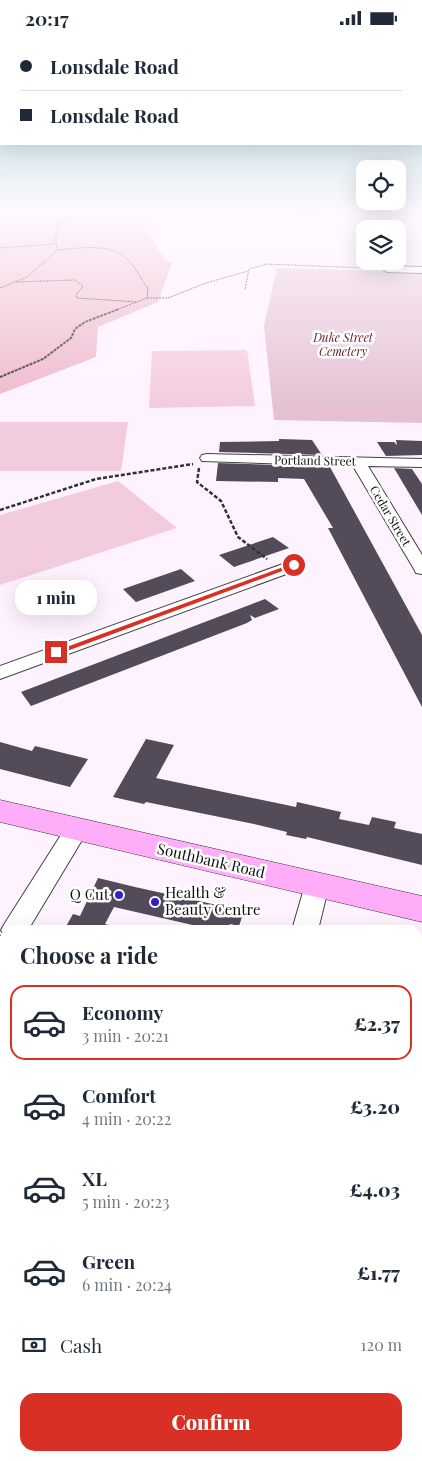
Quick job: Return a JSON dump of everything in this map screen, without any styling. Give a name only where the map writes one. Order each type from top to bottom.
[{"type":"street","name":"Portland Street","points":[[207,458],[422,463]]},
{"type":"street","name":"Cedar Street","points":[[358,462],[422,569]]},
{"type":"street","points":[[0,673],[287,568]]},
{"type":"street","name":"Southbank Road","points":[[0,811],[422,909]]},
{"type":"street","points":[[17,925],[76,830]]},
{"type":"street","points":[[306,925],[317,885]]},
{"type":"path","points":[[0,288],[28,277]]},
{"type":"path","points":[[137,277],[148,288],[146,298]]},
{"type":"path","points":[[0,377],[43,359],[71,339],[75,329],[85,322],[146,298],[168,298],[229,277]]},
{"type":"path","points":[[245,289],[247,277]]},
{"type":"path","points":[[16,282],[76,280],[83,286],[76,295],[77,298],[87,301],[123,299],[138,302]]},
{"type":"path","points":[[0,509],[96,479],[200,463],[196,482],[221,501],[238,537],[287,568]]},
{"type":"shaded area","points":[[0,277],[167,277],[158,302],[98,327],[96,357],[0,394]]},
{"type":"shaded area","points":[[247,350],[255,406],[149,408],[152,351]]},
{"type":"shaded area","points":[[0,422],[128,422],[121,471],[0,471]]},
{"type":"shaded area","points":[[118,481],[177,528],[0,585],[0,515]]},
{"type":"green space","name":"Duke Street Cemetery","points":[[275,277],[422,277],[422,423],[274,420],[264,326]]},
{"type":"building","points":[[279,439],[312,440],[322,455],[219,452],[220,442],[279,441]]},
{"type":"building","points":[[396,440],[422,441],[422,455],[386,456],[377,442],[394,442],[397,445]]},
{"type":"building","points":[[218,463],[330,467],[422,635],[422,707],[328,528],[333,528],[304,479],[278,478],[278,482],[216,481]]},
{"type":"building","points":[[394,468],[412,469],[422,484],[422,515]]},
{"type":"building","points":[[273,537],[289,548],[234,567],[219,555]]},
{"type":"building","points":[[181,569],[195,581],[136,602],[123,589]]},
{"type":"building","points":[[265,599],[279,609],[255,618],[250,615],[252,620],[247,623],[31,706],[21,692]]},
{"type":"building","points":[[146,739],[174,745],[156,778],[296,807],[297,802],[341,812],[339,819],[369,825],[372,817],[396,822],[394,828],[422,834],[422,865],[307,837],[306,839],[286,835],[287,832],[254,824],[113,797]]},
{"type":"building","points":[[0,742],[32,751],[35,746],[88,759],[70,787],[0,769]]},
{"type":"building","points":[[98,878],[244,911],[239,925],[193,925],[114,907],[105,924],[108,925],[67,925],[73,914],[80,916]]},
{"type":"place","name":"Q Cut","points":[[119,895]]},
{"type":"place","name":"Health & Beauty Centre","points":[[155,902]]},
{"type":"route","points":[[56,652],[294,565]]}]
